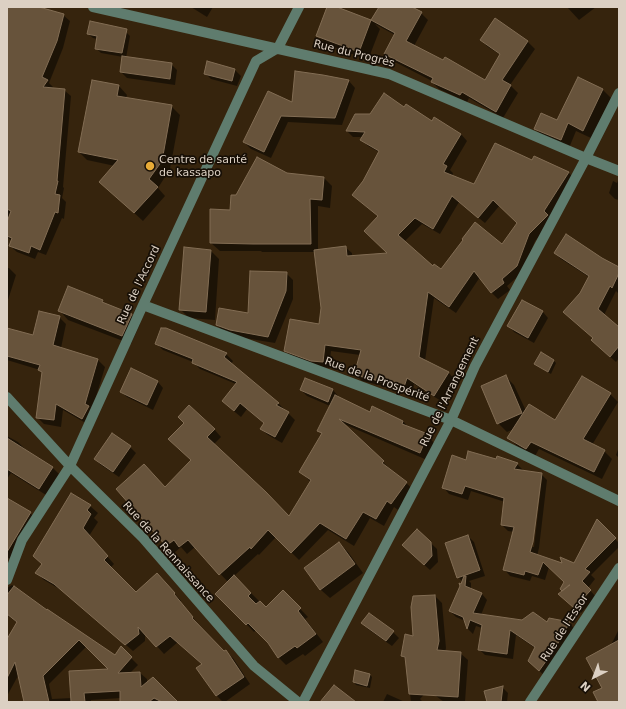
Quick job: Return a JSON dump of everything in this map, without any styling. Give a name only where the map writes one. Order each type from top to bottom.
[{"type":"street","name":"Rue du Progrès","points":[[93,7],[389,74],[619,171]]},
{"type":"street","points":[[278,48],[298,7]]},
{"type":"street","name":"Rue de l'Accord","points":[[7,580],[22,540],[70,466],[256,61],[278,48]]},
{"type":"street","name":"Rue de l'Arrangement","points":[[302,702],[451,420],[476,366],[619,93]]},
{"type":"street","name":"Rue de la Prospérité","points":[[143,305],[451,420],[619,501]]},
{"type":"street","name":"Rue de la Rennaissance","points":[[7,397],[70,466],[143,538],[254,666],[298,702]]},
{"type":"street","name":"Rue de l'Essor","points":[[530,702],[619,568]]},
{"type":"building","points":[[7,7],[39,7],[64,14],[57,41],[42,77],[48,80],[43,87],[65,89],[58,181],[55,194],[60,195],[58,213],[55,212],[40,250],[31,246],[29,253],[9,246],[12,238],[7,236],[7,222],[11,211],[7,209]]},
{"type":"building","points":[[327,7],[337,7],[371,20],[359,52],[316,36]]},
{"type":"building","points":[[379,7],[412,7],[422,12],[406,41],[443,60],[445,57],[485,80],[500,54],[480,40],[495,18],[528,41],[502,80],[511,85],[496,112],[462,92],[460,95],[431,82],[433,78],[384,54],[395,33],[371,20]]},
{"type":"building","points":[[90,21],[127,29],[122,53],[95,49],[97,36],[87,34]]},
{"type":"building","points":[[122,56],[172,63],[170,79],[120,72]]},
{"type":"building","points":[[207,61],[235,69],[232,81],[204,74]]},
{"type":"building","points":[[295,71],[349,80],[335,118],[281,116],[264,152],[243,142],[268,91],[292,102]]},
{"type":"building","points":[[578,77],[603,89],[583,131],[568,123],[561,140],[534,129],[541,113],[557,120]]},
{"type":"building","points":[[92,80],[119,85],[117,96],[172,105],[162,161],[149,179],[158,187],[134,213],[99,182],[118,160],[78,152]]},
{"type":"building","points":[[384,93],[404,107],[406,104],[432,121],[434,117],[461,134],[443,164],[447,166],[444,172],[474,184],[495,143],[532,160],[534,156],[569,172],[544,211],[548,215],[529,234],[517,266],[502,279],[504,283],[491,293],[474,271],[449,307],[428,292],[419,357],[449,372],[434,396],[407,378],[403,390],[372,379],[354,375],[361,350],[325,345],[323,362],[311,361],[284,351],[290,319],[319,324],[321,308],[314,250],[346,246],[347,256],[387,253],[364,231],[378,216],[352,195],[363,181],[379,151],[360,140],[365,132],[346,131],[355,114],[370,114]],"holes":[[[452,196],[478,218],[493,200],[517,223],[502,244],[475,222],[441,269],[434,264],[433,266],[398,235],[415,218],[433,229]]]},
{"type":"building","points":[[257,157],[287,173],[324,177],[322,200],[310,199],[311,244],[210,243],[210,209],[230,210],[231,195],[236,195]]},
{"type":"building","points":[[566,234],[602,258],[619,267],[619,273],[612,288],[610,286],[598,309],[619,327],[619,346],[610,357],[591,340],[593,338],[563,312],[580,293],[589,276],[554,253]]},
{"type":"building","points":[[184,247],[211,250],[206,312],[179,310]]},
{"type":"building","points":[[250,271],[287,272],[286,291],[268,337],[230,330],[216,325],[219,308],[248,313]]},
{"type":"building","points":[[68,286],[103,300],[102,302],[132,314],[122,336],[58,311]]},
{"type":"building","points":[[522,300],[543,311],[528,338],[507,326]]},
{"type":"building","points":[[39,311],[60,316],[53,345],[98,359],[85,404],[89,406],[82,419],[56,404],[54,420],[36,418],[42,372],[38,370],[40,365],[7,356],[7,328],[33,335]]},
{"type":"building","points":[[161,328],[166,328],[227,353],[224,357],[279,403],[276,405],[289,412],[275,437],[260,429],[264,423],[240,403],[234,411],[222,401],[237,382],[192,363],[193,359],[155,344]]},
{"type":"building","points":[[541,352],[554,360],[548,372],[534,364]]},
{"type":"building","points":[[131,368],[158,381],[147,405],[120,392]]},
{"type":"building","points":[[506,375],[522,413],[497,424],[481,386]]},
{"type":"building","points":[[582,376],[611,393],[583,439],[605,450],[594,472],[531,442],[526,449],[507,438],[529,404],[555,420]]},
{"type":"building","points":[[305,378],[333,389],[328,402],[300,390]]},
{"type":"building","points":[[335,395],[370,412],[372,406],[403,421],[402,424],[428,434],[420,453],[339,419],[384,461],[382,463],[407,482],[391,504],[387,501],[376,519],[363,512],[346,539],[320,523],[291,553],[268,530],[251,549],[250,547],[219,575],[188,540],[179,547],[174,540],[166,546],[116,489],[144,464],[165,487],[191,460],[168,439],[184,423],[178,417],[189,405],[215,429],[207,437],[266,492],[289,516],[311,480],[299,472],[322,433],[317,431]]},
{"type":"building","points":[[112,433],[131,446],[113,472],[94,459]]},
{"type":"building","points":[[7,438],[53,467],[39,489],[7,469]]},
{"type":"building","points":[[468,451],[496,459],[497,456],[518,463],[514,469],[542,473],[533,542],[530,552],[562,563],[560,557],[574,563],[597,519],[616,538],[585,569],[590,572],[582,581],[591,590],[574,608],[558,594],[562,591],[560,589],[564,582],[543,562],[538,575],[525,571],[524,575],[503,570],[514,527],[501,525],[504,498],[465,486],[462,494],[442,488],[452,455],[466,460]]},
{"type":"building","points":[[71,493],[91,505],[87,510],[91,514],[83,528],[108,556],[104,560],[136,592],[157,573],[175,593],[174,594],[193,617],[192,618],[224,651],[226,650],[244,677],[216,696],[196,668],[202,664],[170,636],[156,647],[138,627],[139,634],[125,645],[54,584],[35,573],[42,564],[33,556]]},
{"type":"building","points":[[7,498],[31,512],[7,552]]},
{"type":"building","points":[[417,529],[431,542],[432,556],[424,565],[402,545]]},
{"type":"building","points":[[468,535],[480,570],[457,578],[445,543]]},
{"type":"building","points":[[339,542],[355,564],[320,590],[304,568]]},
{"type":"building","points":[[234,575],[251,593],[248,596],[256,604],[260,601],[266,607],[283,590],[301,608],[298,611],[316,634],[297,648],[295,646],[278,658],[268,643],[248,623],[246,625],[215,594]]},
{"type":"building","points":[[464,576],[466,576],[465,586],[482,593],[473,613],[522,620],[533,612],[547,622],[549,618],[570,622],[554,650],[539,671],[528,661],[535,647],[510,630],[507,654],[478,650],[482,625],[470,620],[467,629],[463,617],[449,611],[460,586],[459,583],[461,584]]},
{"type":"building","points":[[14,586],[47,610],[115,655],[121,646],[132,657],[118,673],[140,672],[141,687],[153,677],[178,702],[162,702],[154,698],[149,702],[120,702],[120,691],[84,693],[85,702],[71,702],[69,671],[108,669],[79,640],[43,676],[49,702],[24,702],[15,662],[7,678],[7,639],[17,622],[7,614],[7,595]]},
{"type":"building","points":[[435,595],[439,641],[437,650],[461,652],[458,697],[409,694],[405,657],[401,656],[405,634],[413,636],[411,607],[413,596]]},
{"type":"building","points":[[369,613],[394,631],[386,641],[361,623]]},
{"type":"building","points":[[619,640],[619,702],[598,702],[593,692],[602,688],[586,658]]},
{"type":"building","points":[[355,670],[370,674],[367,686],[353,682]]},
{"type":"building","points":[[334,685],[356,702],[320,702]]},
{"type":"building","points":[[503,686],[501,702],[487,702],[484,691]]},
{"type":"place","name":"Centre de santé de kassapo","points":[[150,166]]}]
